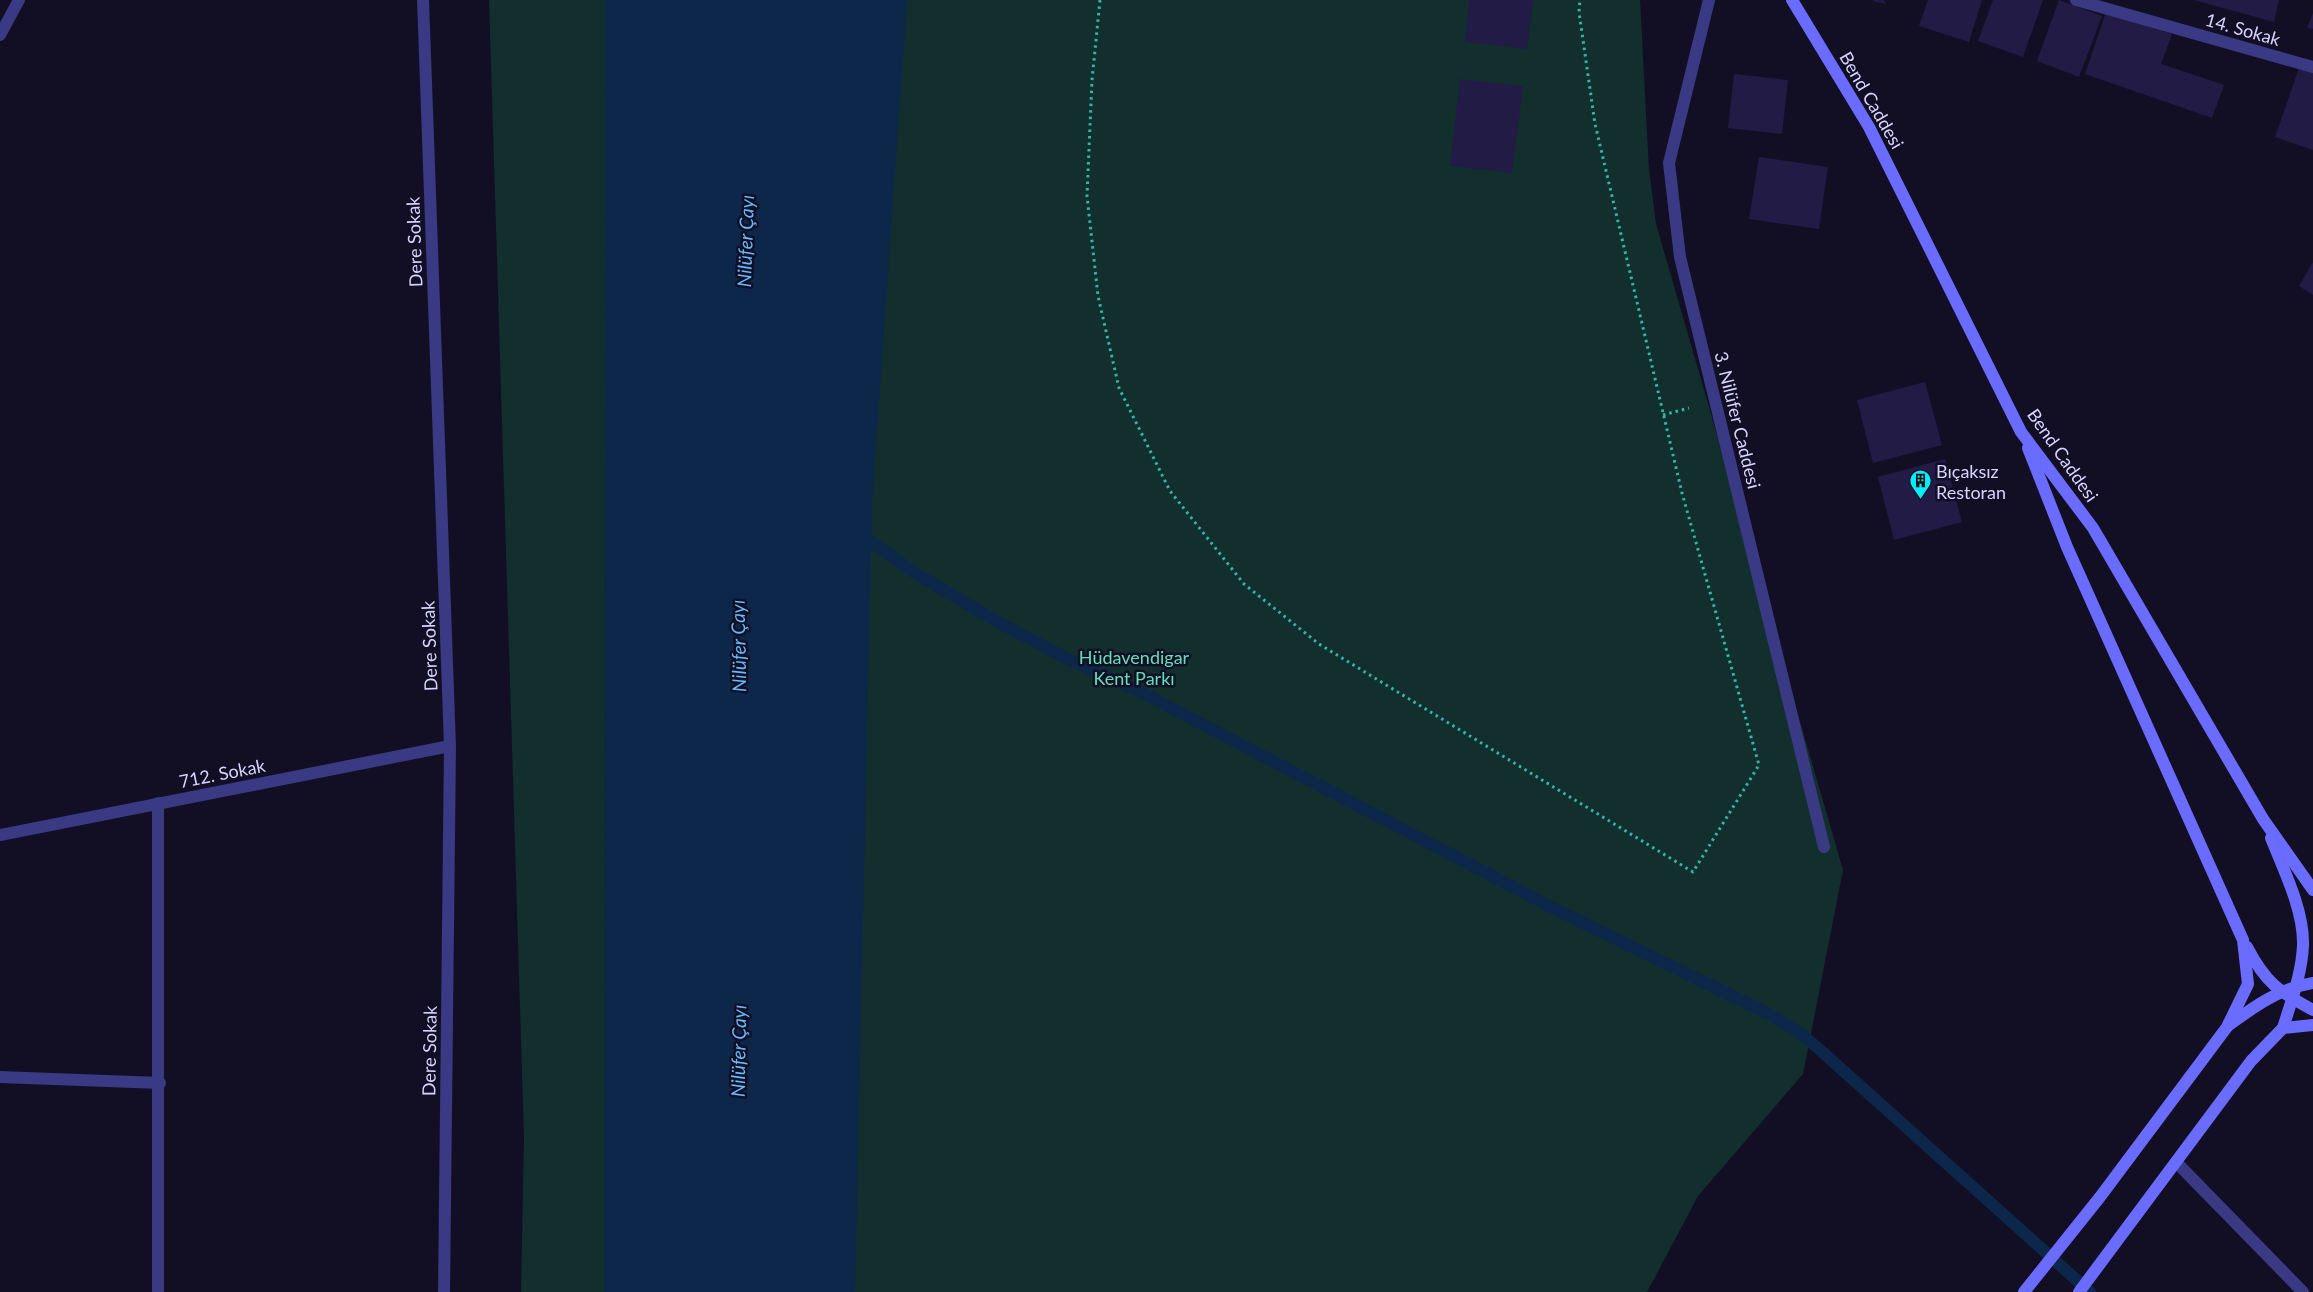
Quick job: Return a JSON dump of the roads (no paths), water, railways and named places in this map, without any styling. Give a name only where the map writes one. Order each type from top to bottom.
[{"type":"main road","name":"Bend Caddesi","points":[[1792,0],[1870,127],[2021,432],[2093,528],[2264,819],[2313,890]]},
{"type":"main road","points":[[2021,432],[2067,547],[2243,940],[2259,970],[2287,995],[2313,1010]]},
{"type":"main road","points":[[2264,819],[2296,902],[2303,945],[2296,986]]},
{"type":"main road","points":[[2024,1292],[2100,1197],[2227,1026],[2248,984],[2243,940]]},
{"type":"main road","points":[[2227,1026],[2261,1002],[2287,995],[2296,986],[2313,983]]},
{"type":"main road","points":[[2078,1292],[2129,1227],[2251,1061],[2283,1028],[2287,995]]},
{"type":"main road","points":[[2283,1028],[2313,1025]]},
{"type":"street","points":[[0,35],[19,0]]},
{"type":"street","name":"Dere Sokak","points":[[423,0],[450,746],[444,1292]]},
{"type":"street","name":"3. Nilüfer Caddesi","points":[[1709,0],[1669,163],[1680,257],[1824,847]]},
{"type":"street","name":"14. Sokak","points":[[2076,0],[2313,67]]},
{"type":"street","name":"712. Sokak","points":[[0,835],[450,746]]},
{"type":"street","points":[[158,804],[160,1083],[158,1292]]},
{"type":"street","points":[[0,1077],[160,1083]]},
{"type":"street","points":[[2176,1162],[2302,1292]]},
{"type":"water","name":"Nilüfer Çayı","points":[[605,0],[907,0],[872,504],[855,1292],[604,1292]]},
{"type":"waterway","points":[[857,532],[915,573],[996,621],[1066,658],[1139,691],[1555,909],[1769,1014],[1801,1034],[1819,1049],[2090,1292]]},
{"type":"place","name":"Bıçaksız Restoran","points":[[1920,500]]},
{"type":"park label","name":"Hüdavendigar Kent Parkı","points":[[1134,668]]}]
